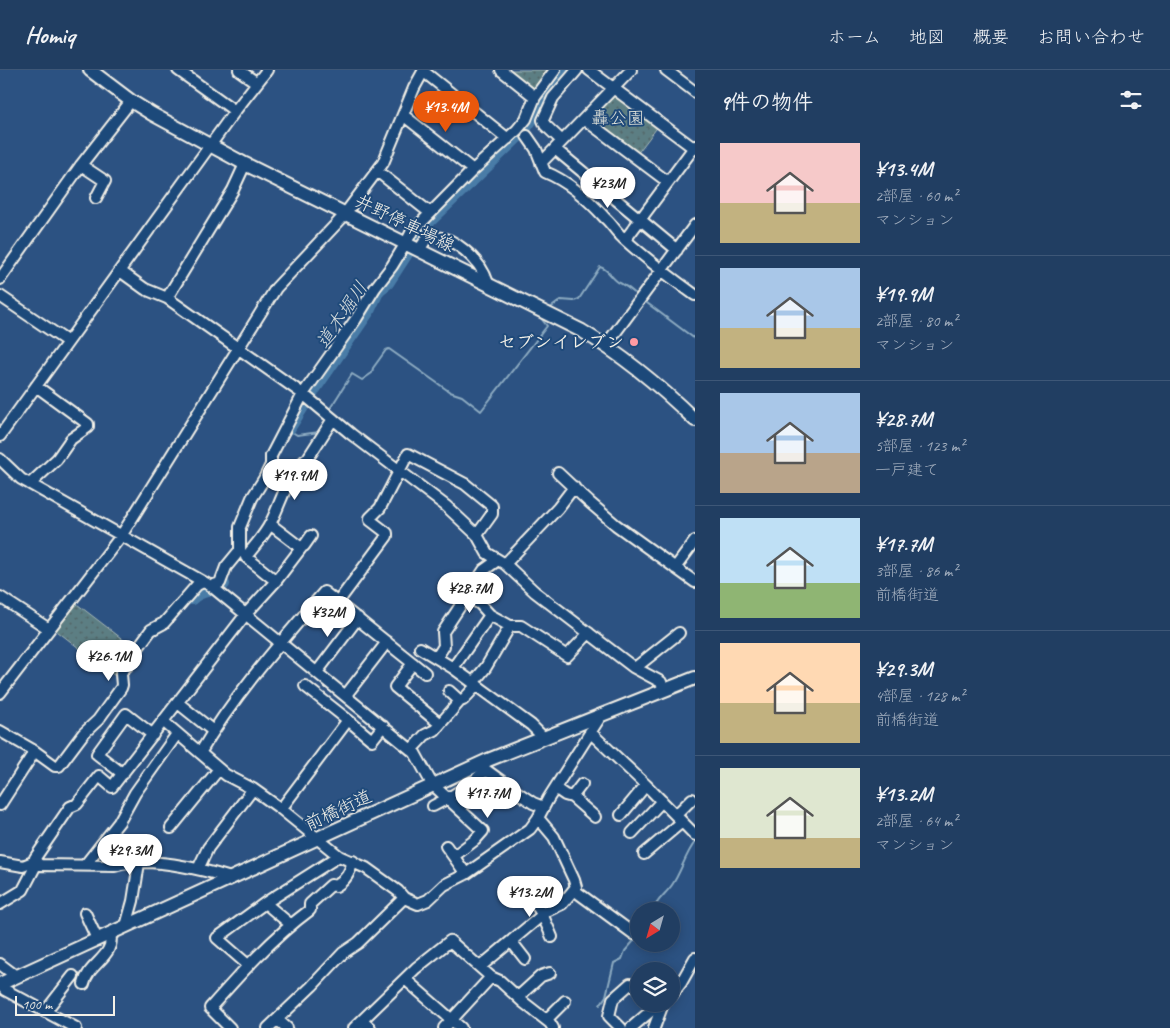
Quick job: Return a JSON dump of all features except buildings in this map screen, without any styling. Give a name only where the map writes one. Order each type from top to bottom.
[{"type":"main road","name":"井野停車場線","points":[[92,70],[131,101],[211,146],[582,331],[606,345],[644,374],[669,394],[695,420]]},
{"type":"main road","name":"前橋街道","points":[[0,984],[317,839],[432,784],[476,772],[543,737],[695,678]]},
{"type":"street","points":[[178,70],[235,111]]},
{"type":"street","points":[[240,70],[257,83]]},
{"type":"street","points":[[0,436],[235,111],[267,70]]},
{"type":"street","points":[[0,693],[122,536],[276,288],[346,213],[383,163],[423,70],[508,139]]},
{"type":"street","points":[[501,70],[535,97]]},
{"type":"street","points":[[0,731],[33,750],[55,766],[59,766],[83,734],[98,720],[121,688],[122,671],[134,660],[137,649],[151,630],[164,623],[197,585],[220,583],[226,567],[240,550],[240,527],[252,498],[271,465],[271,456],[303,394],[392,266],[411,233],[429,212],[517,130],[526,119],[535,97],[555,70]]},
{"type":"street","points":[[576,70],[553,98],[542,120],[544,125],[558,145],[640,220],[676,250]]},
{"type":"street","points":[[588,70],[614,87],[695,148],[625,240]]},
{"type":"street","points":[[541,163],[631,70]]},
{"type":"street","points":[[666,70],[695,92]]},
{"type":"street","points":[[0,279],[82,165],[131,101]]},
{"type":"street","points":[[403,115],[473,170]]},
{"type":"street","points":[[584,119],[668,182]]},
{"type":"street","points":[[527,136],[536,149],[545,172],[558,177],[605,218],[625,240],[695,295]]},
{"type":"street","points":[[167,298],[233,190],[245,164]]},
{"type":"street","points":[[82,165],[104,181],[96,198]]},
{"type":"street","points":[[377,171],[429,212]]},
{"type":"street","points":[[606,345],[695,225]]},
{"type":"street","points":[[419,250],[427,238],[437,236],[450,241],[462,248],[485,273],[488,283]]},
{"type":"street","points":[[120,271],[145,289],[167,298],[303,394],[398,471],[446,506],[477,535],[486,553],[501,562],[535,592],[635,668],[661,682],[664,690]]},
{"type":"street","points":[[0,296],[68,342]]},
{"type":"street","points":[[30,484],[57,459],[71,439],[88,427],[88,424],[36,386]]},
{"type":"street","points":[[276,581],[246,557],[270,524],[292,476],[303,461],[308,458],[333,419]]},
{"type":"street","points":[[338,602],[387,536],[370,518],[380,508],[408,454],[465,484],[492,506],[492,514],[477,535]]},
{"type":"street","points":[[0,460],[21,479],[207,584],[412,749],[432,784],[483,831],[454,856]]},
{"type":"street","points":[[558,473],[616,525],[695,582]]},
{"type":"street","points":[[437,658],[444,646],[443,632],[484,570],[501,562],[558,508],[574,487]]},
{"type":"street","points":[[270,524],[302,547]]},
{"type":"street","points":[[0,904],[23,890],[36,862],[35,858],[70,807],[77,804],[99,776],[112,787],[123,774],[246,614],[276,581],[311,536]]},
{"type":"street","points":[[675,568],[695,541]]},
{"type":"street","points":[[200,753],[214,730],[280,642],[324,592],[425,673]]},
{"type":"street","points":[[467,596],[480,604],[490,615],[510,626],[521,626],[567,656],[589,633]]},
{"type":"street","points":[[0,597],[49,628]]},
{"type":"street","points":[[452,668],[490,615]]},
{"type":"street","points":[[317,672],[358,618]]},
{"type":"street","points":[[412,749],[425,735],[435,730],[460,701],[463,700],[486,667],[510,626]]},
{"type":"street","points":[[635,668],[679,633]]},
{"type":"street","points":[[346,695],[387,642]]},
{"type":"street","points":[[420,648],[475,684],[531,725],[543,737]]},
{"type":"street","points":[[413,663],[395,687],[440,724]]},
{"type":"street","points":[[304,686],[372,740],[384,726]]},
{"type":"street","points":[[449,691],[460,701]]},
{"type":"street","points":[[178,703],[214,730]]},
{"type":"street","points":[[123,774],[97,754],[126,714],[153,735]]},
{"type":"street","points":[[164,722],[226,775],[253,789],[281,809],[339,856],[366,868],[404,898],[418,904],[423,903],[444,885],[466,874],[530,829],[602,714]]},
{"type":"street","points":[[281,809],[348,720]]},
{"type":"street","points":[[590,732],[695,835]]},
{"type":"street","points":[[84,865],[119,822],[135,793],[177,734]]},
{"type":"street","points":[[0,805],[31,757],[33,750]]},
{"type":"street","points":[[172,828],[219,769]]},
{"type":"street","points":[[433,806],[448,798],[476,772],[486,770],[533,803],[543,807]]},
{"type":"street","points":[[572,797],[582,784]]},
{"type":"street","points":[[621,815],[646,785]]},
{"type":"street","points":[[555,788],[572,797],[595,817]]},
{"type":"street","points":[[198,869],[214,840],[253,789]]},
{"type":"street","points":[[644,854],[679,819],[692,799]]},
{"type":"street","points":[[632,833],[662,801]]},
{"type":"street","points":[[480,967],[552,908],[562,904],[574,890],[574,880],[554,837],[538,818]]},
{"type":"street","points":[[446,846],[466,874]]},
{"type":"street","points":[[248,965],[217,938],[265,903],[339,856]]},
{"type":"street","points":[[230,1028],[210,1008],[248,965],[290,924],[310,910],[310,904],[331,885],[336,886],[342,882],[349,873],[353,861]]},
{"type":"street","points":[[0,862],[23,866],[36,862],[40,865],[116,866],[123,863],[139,863],[190,866],[231,878]]},
{"type":"street","points":[[126,926],[133,901],[139,863]]},
{"type":"street","points":[[528,889],[552,937]]},
{"type":"street","points":[[574,890],[630,931]]},
{"type":"street","points":[[268,1028],[343,952],[358,943],[404,898]]},
{"type":"street","points":[[265,903],[290,924]]},
{"type":"street","points":[[85,913],[97,939]]},
{"type":"street","points":[[84,984],[88,974],[110,948],[112,940],[110,933]]},
{"type":"street","points":[[362,1026],[405,979],[450,941],[491,977],[500,981],[550,1024],[565,1001]]},
{"type":"street","points":[[511,941],[525,959]]},
{"type":"street","points":[[680,984],[695,958]]},
{"type":"street","points":[[0,964],[16,976]]},
{"type":"street","points":[[518,997],[541,976],[550,973]]},
{"type":"street","points":[[45,1012],[74,976]]},
{"type":"street","points":[[444,1028],[491,977]]},
{"type":"street","points":[[405,979],[461,1028]]},
{"type":"street","points":[[0,984],[5,990],[76,1028]]},
{"type":"street","points":[[621,1028],[609,1016],[613,999],[630,984]]},
{"type":"street","points":[[631,1028],[650,1012]]},
{"type":"street","points":[[655,1027],[658,1012]]},
{"type":"street","points":[[278,1020],[287,1028]]},
{"type":"green space","points":[[505,70],[552,70],[535,92]]},
{"type":"green space","name":"轟公園","points":[[613,93],[659,125],[637,154],[590,120],[589,117]]},
{"type":"green space","points":[[73,601],[134,648],[131,658],[119,679],[53,628]]},
{"type":"waterway","name":"道木堀川","points":[[289,429],[369,311],[379,290],[388,283],[425,226],[522,133],[534,117],[550,85],[565,70]]},
{"type":"waterway","points":[[549,309],[561,300],[574,301],[579,299],[600,267],[606,270],[617,282],[637,295]]},
{"type":"waterway","points":[[643,300],[695,339]]},
{"type":"waterway","points":[[331,411],[331,407],[352,374],[362,380],[372,373],[373,368],[386,350],[389,349],[450,392],[462,396],[481,411],[547,326],[540,317]]},
{"type":"waterway","points":[[289,430],[297,435],[320,432]]},
{"type":"waterway","name":"道木堀川","points":[[192,599],[199,594],[224,584]]},
{"type":"waterway","points":[[658,902],[675,880],[688,852],[695,842]]},
{"type":"waterway","points":[[600,1005],[606,996],[614,963],[622,959],[630,945]]},
{"type":"place","name":"セブンイレブン","points":[[634,342]]}]
